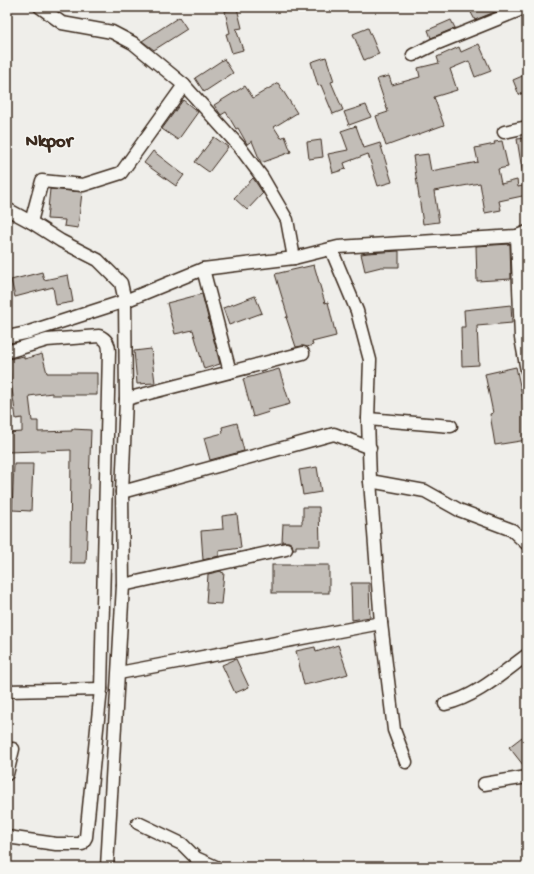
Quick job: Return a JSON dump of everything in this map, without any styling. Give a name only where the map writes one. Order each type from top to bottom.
[{"type":"street","points":[[40,7],[62,23],[112,32],[133,43],[184,84],[240,146],[262,177],[287,220],[294,258]]},
{"type":"street","points":[[414,55],[433,45],[527,7]]},
{"type":"street","points":[[31,222],[42,181],[83,185],[121,173],[184,84]]},
{"type":"street","points":[[504,132],[527,127]]},
{"type":"street","points":[[7,209],[61,241],[98,260],[121,283],[125,301],[126,399],[122,492],[123,585],[107,867]]},
{"type":"street","points":[[7,337],[26,333],[125,301],[203,269],[294,258],[346,247],[522,234],[521,338],[527,371]]},
{"type":"street","points":[[331,249],[357,311],[370,360],[368,420],[370,481],[382,623],[394,730],[406,762]]},
{"type":"street","points":[[203,269],[230,372]]},
{"type":"street","points":[[7,352],[47,340],[99,336],[104,338],[109,343],[101,689],[86,837],[82,844],[56,844],[7,837]]},
{"type":"street","points":[[126,399],[304,353]]},
{"type":"street","points":[[368,420],[451,426]]},
{"type":"street","points":[[122,492],[334,434],[370,448]]},
{"type":"street","points":[[370,481],[425,491],[459,510],[512,530],[527,544]]},
{"type":"street","points":[[123,585],[286,549]]},
{"type":"street","points":[[119,673],[382,623]]},
{"type":"street","points":[[445,704],[453,703],[473,694],[527,655]]},
{"type":"street","points":[[7,691],[101,689]]},
{"type":"street","points":[[7,774],[13,749]]},
{"type":"street","points":[[484,784],[527,777]]},
{"type":"street","points":[[138,823],[182,844],[196,858],[216,867]]},
{"type":"building","points":[[468,7],[507,7],[475,20]]},
{"type":"building","points":[[237,8],[242,28],[236,29],[243,50],[232,53],[226,34],[230,33],[225,11]]},
{"type":"building","points":[[179,17],[187,29],[154,50],[142,41]]},
{"type":"building","points":[[451,20],[455,28],[431,38],[428,30]]},
{"type":"building","points":[[368,28],[379,54],[364,60],[353,34]]},
{"type":"building","points":[[479,44],[491,71],[475,77],[469,61],[450,69],[457,90],[434,97],[444,125],[386,146],[376,116],[388,112],[377,79],[389,76],[392,85],[420,77],[418,68],[439,63],[437,57],[459,47],[461,52]]},
{"type":"building","points":[[326,57],[334,81],[331,82],[343,110],[333,114],[321,85],[318,86],[311,62]]},
{"type":"building","points":[[224,59],[233,73],[204,92],[195,78]]},
{"type":"building","points":[[527,74],[527,91],[519,95],[513,80]]},
{"type":"building","points":[[278,83],[297,113],[274,127],[281,138],[285,136],[291,152],[261,163],[252,141],[247,144],[238,128],[236,129],[226,112],[221,115],[214,105],[245,86],[253,98]]},
{"type":"building","points":[[183,100],[198,112],[178,140],[162,129]]},
{"type":"building","points":[[366,105],[371,117],[349,125],[344,112]]},
{"type":"building","points":[[356,126],[364,148],[380,143],[392,182],[378,186],[368,154],[344,163],[346,169],[333,173],[328,154],[348,150],[341,131]]},
{"type":"building","points":[[214,137],[228,147],[209,172],[195,162]]},
{"type":"building","points":[[527,138],[527,176],[523,176],[517,139]]},
{"type":"building","points":[[321,140],[323,157],[309,159],[307,142]]},
{"type":"building","points":[[502,141],[508,167],[498,169],[501,184],[517,180],[518,187],[527,185],[527,195],[499,201],[501,210],[485,213],[480,183],[434,191],[439,222],[423,224],[413,156],[428,154],[431,171],[478,162],[475,148]]},
{"type":"building","points":[[153,151],[184,175],[176,186],[144,163]]},
{"type":"building","points":[[253,178],[263,193],[247,210],[234,198]]},
{"type":"building","points":[[50,189],[82,192],[78,228],[64,226],[65,220],[47,219]]},
{"type":"building","points":[[510,244],[511,279],[477,281],[476,246]]},
{"type":"building","points":[[399,251],[399,267],[381,267],[365,271],[361,254]]},
{"type":"building","points":[[314,265],[325,303],[328,302],[336,336],[312,342],[313,345],[307,347],[296,347],[286,317],[288,317],[275,274]]},
{"type":"building","points":[[42,272],[44,280],[68,275],[73,302],[56,305],[53,287],[15,297],[11,280]]},
{"type":"building","points":[[202,294],[220,364],[204,369],[193,330],[175,334],[167,303]]},
{"type":"building","points":[[255,296],[262,313],[229,325],[223,308]]},
{"type":"building","points":[[511,305],[512,323],[477,326],[479,365],[462,366],[461,327],[465,327],[464,310]]},
{"type":"building","points":[[151,349],[155,383],[137,384],[134,351]]},
{"type":"building","points":[[42,354],[47,373],[97,373],[97,395],[52,395],[52,393],[29,396],[32,421],[38,421],[38,432],[72,431],[72,429],[91,430],[86,563],[70,563],[71,450],[7,452],[7,433],[22,432],[22,418],[16,419],[8,359],[24,356],[24,359]]},
{"type":"building","points":[[516,367],[525,409],[527,409],[527,440],[495,445],[490,414],[493,413],[485,374]]},
{"type":"building","points":[[279,369],[290,404],[268,410],[269,412],[253,417],[243,379]]},
{"type":"building","points":[[237,423],[244,451],[210,460],[204,438],[223,433],[222,427]]},
{"type":"building","points":[[14,464],[33,464],[31,511],[12,510]]},
{"type":"building","points":[[317,467],[321,492],[303,495],[299,470]]},
{"type":"building","points":[[303,507],[319,507],[320,546],[296,546],[296,549],[293,549],[292,544],[289,542],[282,542],[283,524],[302,524]]},
{"type":"building","points":[[237,514],[241,548],[219,551],[219,556],[203,560],[201,531],[223,529],[222,516]]},
{"type":"building","points":[[272,565],[329,565],[329,593],[272,593]]},
{"type":"building","points":[[221,571],[224,573],[221,604],[206,603],[208,574]]},
{"type":"building","points":[[351,583],[369,583],[370,617],[352,620]]},
{"type":"building","points":[[338,645],[348,674],[304,685],[296,651],[315,647],[316,652]]},
{"type":"building","points":[[236,659],[249,687],[235,693],[222,665]]},
{"type":"building","points":[[522,737],[527,743],[527,770],[509,747]]},
{"type":"district","name":"Nkpor","points":[[49,142]]}]
